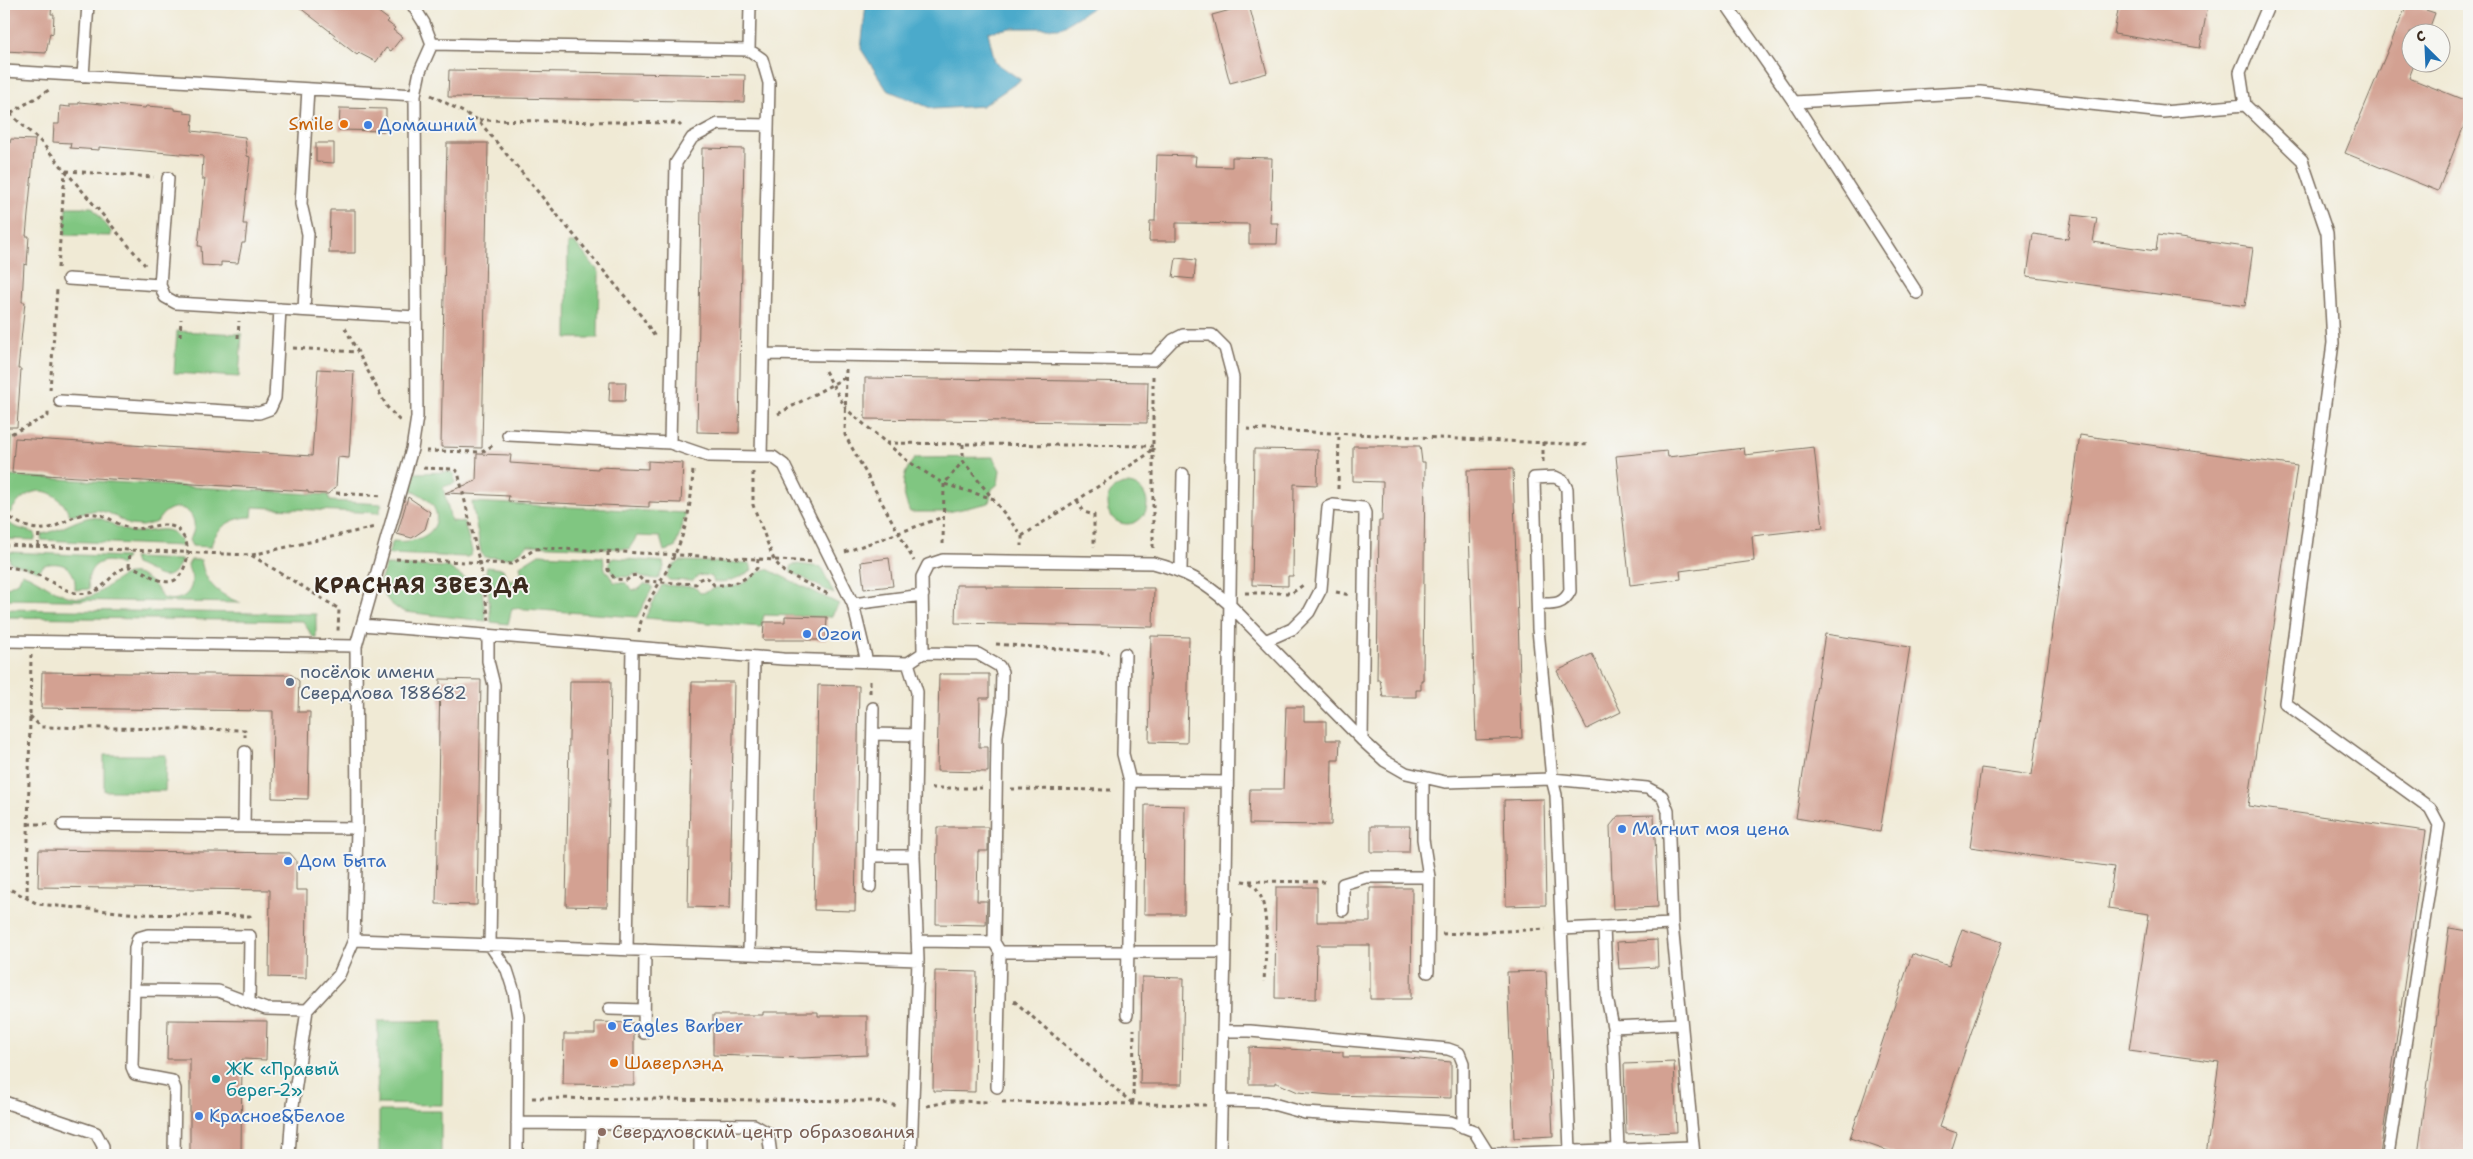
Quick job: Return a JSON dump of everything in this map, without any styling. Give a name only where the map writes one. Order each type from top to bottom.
[{"type":"lane","points":[[83,76],[88,4]]},
{"type":"lane","points":[[289,1155],[292,1112],[307,1010],[339,975],[354,940],[357,828],[356,646],[407,468],[417,417],[416,91],[420,71],[432,44],[424,23],[412,4]]},
{"type":"lane","points":[[749,50],[750,4]]},
{"type":"lane","points":[[1726,4],[1794,102],[1917,293]]},
{"type":"lane","points":[[2269,4],[2240,72],[2245,105],[2302,160],[2327,232],[2333,343],[2285,703],[2430,808],[2439,825],[2388,1155]]},
{"type":"lane","points":[[432,44],[749,50],[762,59],[768,83],[768,125],[762,423],[757,457]]},
{"type":"lane","points":[[4,71],[308,89],[416,91]]},
{"type":"lane","points":[[304,310],[308,234],[300,204],[308,89]]},
{"type":"lane","points":[[1794,102],[1980,92],[2163,112],[2245,105]]},
{"type":"lane","points":[[670,443],[676,163],[692,138],[718,124],[768,125]]},
{"type":"lane","points":[[168,178],[160,285],[165,297],[176,303],[416,317]]},
{"type":"lane","points":[[63,278],[160,285]]},
{"type":"lane","points":[[60,401],[259,413],[270,409],[275,398],[280,309]]},
{"type":"lane","points":[[763,354],[1154,360],[1173,340],[1182,335],[1212,335],[1225,348],[1233,378],[1225,952],[1220,1155]]},
{"type":"lane","points":[[508,435],[670,443],[708,456],[773,457],[784,465],[853,604],[867,662]]},
{"type":"lane","points":[[1181,570],[1183,474]]},
{"type":"lane","points":[[1538,604],[1559,604],[1566,599],[1570,591],[1567,489],[1563,481],[1555,477],[1534,478],[1538,604],[1552,779],[1556,796],[1570,1151]]},
{"type":"lane","points":[[1265,641],[1292,629],[1309,612],[1322,585],[1326,513],[1328,507],[1358,506],[1363,508],[1365,513],[1362,740]]},
{"type":"lane","points":[[923,653],[922,577],[928,565],[943,560],[1152,563],[1181,570],[1229,598],[1265,641],[1362,740],[1385,761],[1406,773],[1445,782],[1552,779],[1647,788],[1662,796],[1668,811],[1672,924],[1693,1151],[1618,1149],[1489,1154],[1474,1131],[1451,1122],[1305,1113],[1266,1102],[1222,1101]]},
{"type":"lane","points":[[853,604],[923,595]]},
{"type":"lane","points":[[362,625],[754,657],[908,663],[923,653],[978,654],[999,666],[1002,672],[1002,710],[996,736],[994,942],[1000,952],[997,1087]]},
{"type":"lane","points":[[488,634],[488,661],[494,685],[490,945],[507,970],[514,992],[518,1017],[517,1155]]},
{"type":"lane","points":[[4,641],[356,646]]},
{"type":"lane","points":[[627,950],[635,647]]},
{"type":"lane","points":[[1125,654],[1123,754],[1130,786],[1128,1015]]},
{"type":"lane","points":[[749,954],[754,657]]},
{"type":"lane","points":[[908,663],[916,692],[914,856],[918,960],[911,1155]]},
{"type":"lane","points":[[870,887],[873,708]]},
{"type":"lane","points":[[873,734],[916,735]]},
{"type":"lane","points":[[244,827],[245,752]]},
{"type":"lane","points":[[1423,777],[1423,839],[1429,877],[1428,972]]},
{"type":"lane","points":[[1130,786],[1227,782]]},
{"type":"lane","points":[[63,824],[357,828]]},
{"type":"lane","points":[[871,856],[914,856]]},
{"type":"lane","points":[[1343,910],[1343,884],[1366,877],[1429,877]]},
{"type":"lane","points":[[1562,929],[1672,924]]},
{"type":"lane","points":[[1604,927],[1607,998],[1613,1027],[1618,1149]]},
{"type":"lane","points":[[174,1155],[175,1089],[172,1081],[141,1077],[135,1074],[132,1067],[134,948],[138,938],[148,935],[250,936],[249,1003]]},
{"type":"lane","points":[[354,940],[918,960]]},
{"type":"lane","points":[[917,941],[994,942]]},
{"type":"lane","points":[[644,1033],[645,950]]},
{"type":"lane","points":[[1000,952],[1225,952]]},
{"type":"lane","points":[[134,990],[218,991],[266,1009],[307,1010]]},
{"type":"lane","points":[[609,1009],[644,1010]]},
{"type":"lane","points":[[1613,1027],[1681,1024]]},
{"type":"lane","points":[[1223,1031],[1250,1031],[1448,1049],[1459,1053],[1463,1063],[1463,1127]]},
{"type":"lane","points":[[4,1102],[96,1133],[103,1146],[103,1155]]},
{"type":"lane","points":[[518,1123],[754,1125],[768,1133],[771,1155]]},
{"type":"lane","points":[[592,1124],[592,1155]]},
{"type":"lane","points":[[700,1125],[700,1155]]},
{"type":"path","points":[[4,117],[59,84],[59,74]]},
{"type":"path","points":[[416,91],[478,120],[678,123],[692,138]]},
{"type":"path","points":[[4,108],[41,142],[138,256]]},
{"type":"path","points":[[478,120],[644,318],[672,363]]},
{"type":"path","points":[[65,171],[168,178]]},
{"type":"path","points":[[63,278],[65,171]]},
{"type":"path","points":[[50,391],[57,287]]},
{"type":"path","points":[[336,312],[387,407],[396,419],[405,423]]},
{"type":"path","points":[[278,347],[357,352]]},
{"type":"path","points":[[817,355],[846,409],[909,462],[944,484],[994,500]]},
{"type":"path","points":[[846,355],[845,435],[922,577]]},
{"type":"path","points":[[1152,563],[1154,360]]},
{"type":"path","points":[[762,423],[846,377]]},
{"type":"path","points":[[4,437],[48,416],[49,408]]},
{"type":"path","points":[[1232,429],[1339,432],[1590,445]]},
{"type":"path","points":[[1338,506],[1339,432]]},
{"type":"path","points":[[420,450],[482,452],[508,435]]},
{"type":"path","points":[[886,443],[1153,446]]},
{"type":"path","points":[[963,444],[963,461],[1022,536],[1148,454],[1153,446]]},
{"type":"path","points":[[635,647],[641,618],[675,555],[691,507],[693,451]]},
{"type":"path","points":[[757,457],[753,505],[774,560],[784,572],[853,604]]},
{"type":"path","points":[[943,560],[944,484],[963,461]]},
{"type":"path","points":[[407,468],[454,469],[458,472],[481,569],[489,619],[488,634]]},
{"type":"path","points":[[336,493],[388,496]]},
{"type":"path","points":[[1077,500],[1078,505],[1084,512],[1094,515],[1094,562]]},
{"type":"path","points":[[4,514],[18,524],[38,530],[55,527],[82,514],[95,513],[107,516],[128,528],[141,529],[170,526],[178,529],[184,538],[189,553],[182,573],[175,578],[164,582],[152,578],[137,568],[129,567],[123,569],[102,588],[92,593],[79,594],[66,591],[38,575],[22,569],[4,567],[4,545],[189,553],[251,555],[378,526]]},
{"type":"path","points":[[381,558],[512,564],[535,549],[774,560],[831,560],[898,532],[943,517]]},
{"type":"path","points":[[38,530],[38,546]]},
{"type":"path","points":[[129,567],[130,550]]},
{"type":"path","points":[[608,552],[608,570],[615,579],[627,580],[631,576],[637,575],[644,581],[696,584],[698,580],[704,577],[710,579],[714,585],[735,583],[752,574],[757,568],[758,559]]},
{"type":"path","points":[[251,555],[338,609],[338,638]]},
{"type":"path","points":[[1229,598],[1292,593],[1301,589],[1305,581],[1364,598]]},
{"type":"path","points":[[990,644],[1125,654]]},
{"type":"path","points":[[27,898],[31,655]]},
{"type":"path","points":[[867,662],[870,676],[869,699],[873,708]]},
{"type":"path","points":[[30,716],[41,727],[245,730],[245,752]]},
{"type":"path","points":[[915,788],[996,789],[1130,786]]},
{"type":"path","points":[[1226,881],[1324,881],[1343,884]]},
{"type":"path","points":[[1249,881],[1258,888],[1265,906],[1264,982]]},
{"type":"path","points":[[4,886],[38,904],[138,914],[250,916],[250,936]]},
{"type":"path","points":[[1429,934],[1562,929]]},
{"type":"path","points":[[999,987],[1133,1104]]},
{"type":"path","points":[[518,1097],[872,1101],[901,1106]]},
{"type":"path","points":[[924,1107],[952,1101],[1212,1105],[1222,1101]]},
{"type":"green space","points":[[66,207],[92,207],[111,231],[111,236],[65,235]]},
{"type":"green space","points":[[568,243],[575,243],[599,272],[598,338],[567,338]]},
{"type":"green space","points":[[177,331],[242,334],[239,377],[174,373]]},
{"type":"green space","points":[[12,436],[10,476],[328,495],[330,501],[382,504],[379,513],[253,507],[252,517],[245,517],[226,524],[216,534],[211,547],[192,546],[189,540],[194,522],[186,510],[179,508],[164,513],[157,522],[142,526],[130,525],[109,513],[97,510],[70,515],[57,497],[41,491],[25,496],[10,513],[4,510],[4,440]]},
{"type":"green space","points":[[993,457],[1000,470],[998,484],[992,489],[989,503],[948,512],[910,512],[905,497],[904,477],[915,458]]},
{"type":"green space","points":[[450,472],[454,474],[455,483],[443,487],[451,521],[464,522],[472,551],[471,555],[467,557],[388,554],[393,541],[409,541],[422,537],[431,531],[436,523],[436,514],[432,505],[424,497],[410,490],[414,473]]},
{"type":"green space","points":[[1131,484],[1138,487],[1144,493],[1147,504],[1146,512],[1138,521],[1131,524],[1123,524],[1116,521],[1108,512],[1107,500],[1110,493],[1119,485]]},
{"type":"green space","points":[[472,502],[686,513],[675,548],[664,551],[660,537],[637,536],[629,549],[528,545],[511,558],[484,557],[481,552]]},
{"type":"green space","points":[[91,517],[102,519],[128,531],[166,530],[178,537],[183,546],[41,540],[42,534]]},
{"type":"green space","points":[[4,520],[15,527],[35,533],[35,540],[4,539]]},
{"type":"green space","points":[[8,552],[126,557],[121,565],[107,561],[96,565],[89,575],[89,589],[75,590],[74,577],[68,568],[63,565],[44,565],[39,571],[10,562]]},
{"type":"green space","points":[[539,554],[603,557],[605,569],[614,582],[626,583],[633,590],[639,589],[644,584],[653,587],[637,617],[512,608],[508,624],[491,622],[487,567],[503,569],[507,578],[512,581],[522,576],[520,566]]},
{"type":"green space","points":[[133,558],[182,560],[177,569],[171,574],[161,576],[135,564]]},
{"type":"green space","points":[[614,558],[663,562],[664,567],[658,579],[644,578],[637,574],[626,577],[614,576],[609,566],[610,560]]},
{"type":"green space","points":[[191,560],[201,560],[206,576],[214,588],[241,603],[4,599],[4,589],[19,581],[22,573],[63,595],[78,598],[99,592],[116,580],[132,574],[141,576],[154,584],[163,598],[178,599],[187,594],[191,586],[192,578],[188,565]]},
{"type":"green space","points":[[681,561],[750,563],[752,570],[724,582],[714,582],[712,577],[703,575],[693,581],[669,580],[666,577],[671,567]]},
{"type":"green space","points":[[386,565],[448,567],[482,590],[486,621],[400,610],[389,601],[379,584]]},
{"type":"green space","points":[[792,565],[821,567],[834,594],[790,571]]},
{"type":"green space","points":[[767,569],[839,604],[831,617],[764,615],[761,627],[645,618],[662,585],[695,587],[702,593],[715,588],[739,585]]},
{"type":"green space","points":[[4,609],[316,614],[316,638],[312,636],[303,621],[4,617]]},
{"type":"green space","points":[[104,755],[166,755],[165,791],[104,791]]},
{"type":"green space","points":[[378,1021],[443,1021],[442,1105],[377,1104]]},
{"type":"green space","points":[[379,1111],[441,1111],[441,1155],[379,1155]]},
{"type":"water","points":[[866,4],[1098,4],[1060,28],[1010,28],[988,32],[995,62],[1021,80],[982,106],[933,109],[887,90],[861,49]]},
{"type":"building","points":[[4,4],[52,4],[51,14],[54,14],[53,34],[50,33],[46,53],[4,51]]},
{"type":"building","points":[[295,4],[368,4],[389,20],[387,22],[395,28],[393,30],[402,37],[391,51],[386,48],[376,62],[359,53],[357,55]]},
{"type":"building","points":[[2119,4],[2208,4],[2200,48],[2114,34]]},
{"type":"building","points":[[2407,4],[2435,13],[2432,22],[2400,22],[2400,72],[2411,72],[2409,78],[2469,102],[2469,113],[2438,191],[2345,153]]},
{"type":"building","points":[[1249,5],[1267,73],[1230,83],[1212,15]]},
{"type":"building","points":[[449,70],[745,75],[744,102],[448,97]]},
{"type":"building","points":[[79,102],[145,108],[146,106],[174,108],[174,110],[193,114],[192,131],[245,137],[247,156],[250,157],[243,224],[247,224],[245,243],[242,243],[238,263],[221,262],[221,266],[202,265],[201,246],[198,246],[205,179],[202,179],[203,156],[99,147],[99,150],[70,148],[71,143],[53,142],[54,124],[59,124],[60,106],[70,107],[70,104],[79,104]]},
{"type":"building","points":[[340,108],[386,109],[386,131],[339,130]]},
{"type":"building","points":[[11,139],[35,140],[26,236],[29,236],[27,265],[24,264],[22,302],[25,302],[18,369],[21,369],[17,427],[4,427],[4,143],[10,143]]},
{"type":"building","points":[[316,143],[334,143],[334,163],[316,162]]},
{"type":"building","points":[[447,143],[488,143],[482,448],[441,447]]},
{"type":"building","points":[[702,148],[744,149],[739,433],[697,432]]},
{"type":"building","points":[[1157,155],[1196,156],[1195,166],[1232,167],[1232,157],[1272,158],[1270,223],[1278,223],[1277,244],[1249,244],[1249,224],[1176,223],[1176,241],[1149,241],[1150,221],[1155,221]]},
{"type":"building","points":[[330,210],[355,210],[355,253],[329,253]]},
{"type":"building","points":[[2072,215],[2097,218],[2093,242],[2156,251],[2158,235],[2253,248],[2245,306],[2027,276],[2033,234],[2068,239]]},
{"type":"building","points":[[1176,258],[1196,260],[1194,279],[1173,277]]},
{"type":"building","points":[[318,369],[354,371],[349,458],[338,457],[336,487],[328,494],[308,493],[308,491],[12,473],[15,438],[312,456]]},
{"type":"building","points":[[865,378],[1148,382],[1147,423],[865,419]]},
{"type":"building","points":[[610,382],[626,382],[625,401],[609,401]]},
{"type":"building","points":[[2080,435],[2297,466],[2248,806],[2426,831],[2380,1155],[2206,1155],[2219,1062],[2129,1050],[2149,914],[2108,908],[2114,867],[1970,847],[1981,768],[2032,775]]},
{"type":"building","points":[[1353,446],[1420,446],[1422,462],[1425,462],[1423,680],[1421,680],[1421,690],[1416,690],[1416,697],[1383,697],[1380,680],[1377,680],[1379,521],[1382,521],[1383,482],[1353,481]]},
{"type":"building","points":[[1814,447],[1823,528],[1752,536],[1754,561],[1680,571],[1681,579],[1630,585],[1616,456],[1667,451],[1668,457],[1744,448],[1745,455]]},
{"type":"building","points":[[1254,449],[1318,450],[1317,485],[1294,484],[1293,576],[1288,576],[1288,586],[1252,585]]},
{"type":"building","points":[[477,454],[511,455],[510,463],[598,469],[598,467],[648,469],[648,461],[683,463],[681,503],[649,502],[649,507],[508,501],[509,496],[445,493],[476,481]]},
{"type":"building","points":[[1513,469],[1522,738],[1476,740],[1467,470]]},
{"type":"building","points":[[408,497],[430,512],[425,529],[412,538],[397,534]]},
{"type":"building","points":[[889,558],[893,586],[864,589],[861,562]]},
{"type":"building","points":[[956,585],[986,585],[986,587],[1154,588],[1153,627],[955,623]]},
{"type":"building","points":[[785,616],[827,617],[826,640],[763,640],[764,622],[785,622]]},
{"type":"building","points":[[1825,634],[1910,647],[1880,832],[1796,818]]},
{"type":"building","points":[[1151,636],[1189,637],[1187,743],[1149,742]]},
{"type":"building","points":[[1592,654],[1621,712],[1587,729],[1557,671]]},
{"type":"building","points":[[42,672],[292,675],[299,681],[298,712],[310,712],[308,799],[272,798],[273,711],[41,708]]},
{"type":"building","points":[[939,674],[989,674],[989,698],[980,698],[979,747],[988,747],[988,772],[937,771]]},
{"type":"building","points":[[440,679],[481,680],[477,905],[436,904]]},
{"type":"building","points":[[570,681],[611,681],[607,907],[566,906]]},
{"type":"building","points":[[692,682],[734,682],[730,908],[688,907]]},
{"type":"building","points":[[818,685],[859,686],[855,911],[814,910]]},
{"type":"building","points":[[1286,707],[1304,707],[1304,721],[1326,721],[1326,740],[1340,740],[1339,760],[1332,760],[1331,825],[1249,824],[1250,789],[1283,789]]},
{"type":"building","points":[[1544,799],[1546,905],[1506,906],[1504,800]]},
{"type":"building","points":[[1145,805],[1185,806],[1184,914],[1144,914]]},
{"type":"building","points":[[1654,815],[1658,907],[1613,909],[1610,826],[1618,816]]},
{"type":"building","points":[[1371,826],[1410,826],[1409,852],[1371,852]]},
{"type":"building","points":[[937,827],[988,827],[988,851],[978,851],[977,901],[987,901],[986,925],[936,924]]},
{"type":"building","points":[[39,850],[290,853],[296,860],[296,890],[307,890],[306,978],[269,977],[270,890],[38,887]]},
{"type":"building","points":[[1276,887],[1317,887],[1317,922],[1370,922],[1370,888],[1412,888],[1411,999],[1370,999],[1370,945],[1317,945],[1316,999],[1275,998]]},
{"type":"building","points":[[2449,928],[2469,931],[2469,1155],[2418,1155]]},
{"type":"building","points":[[1962,929],[2002,942],[1939,1127],[1957,1133],[1950,1155],[1900,1155],[1850,1138],[1912,954],[1949,966]]},
{"type":"building","points":[[1657,940],[1658,967],[1619,969],[1617,942]]},
{"type":"building","points":[[935,971],[977,972],[975,1092],[933,1091]]},
{"type":"building","points":[[1546,971],[1553,1136],[1514,1138],[1507,972]]},
{"type":"building","points":[[1142,977],[1184,978],[1182,1084],[1140,1084]]},
{"type":"building","points":[[763,1012],[818,1012],[818,1016],[867,1016],[867,1055],[802,1058],[713,1055],[713,1015],[763,1015]]},
{"type":"building","name":"ЖК «Правый берег-2»","points":[[168,1020],[267,1021],[266,1060],[242,1059],[241,1155],[190,1155],[190,1059],[167,1059]]},
{"type":"building","points":[[595,1022],[634,1023],[634,1085],[563,1084],[564,1034],[595,1034]]},
{"type":"building","points":[[1249,1047],[1343,1052],[1343,1057],[1398,1057],[1451,1062],[1451,1098],[1331,1095],[1298,1092],[1275,1082],[1275,1084],[1249,1084]]},
{"type":"building","points":[[1674,1062],[1677,1132],[1626,1134],[1624,1064]]},
{"type":"place","name":"Smile","points":[[344,124]]},
{"type":"place","name":"Домашний","points":[[368,125]]},
{"type":"place","name":"Ozon","points":[[807,634]]},
{"type":"place","name":"посёлок имени Свердлова 188682","points":[[290,682]]},
{"type":"place","name":"Магнит моя цена","points":[[1622,829]]},
{"type":"place","name":"Дом Быта","points":[[288,861]]},
{"type":"place","name":"Eagles Barber","points":[[612,1026]]},
{"type":"place","name":"Шаверлэнд","points":[[614,1063]]},
{"type":"place","name":"ЖК «Правый берег-2»","points":[[216,1079]]},
{"type":"place","name":"Красное&Белое","points":[[199,1116]]},
{"type":"place","name":"Свердловский центр образования","points":[[602,1132]]},
{"type":"district","name":"КРАСНАЯ ЗВЕЗДА","points":[[422,585]]}]
